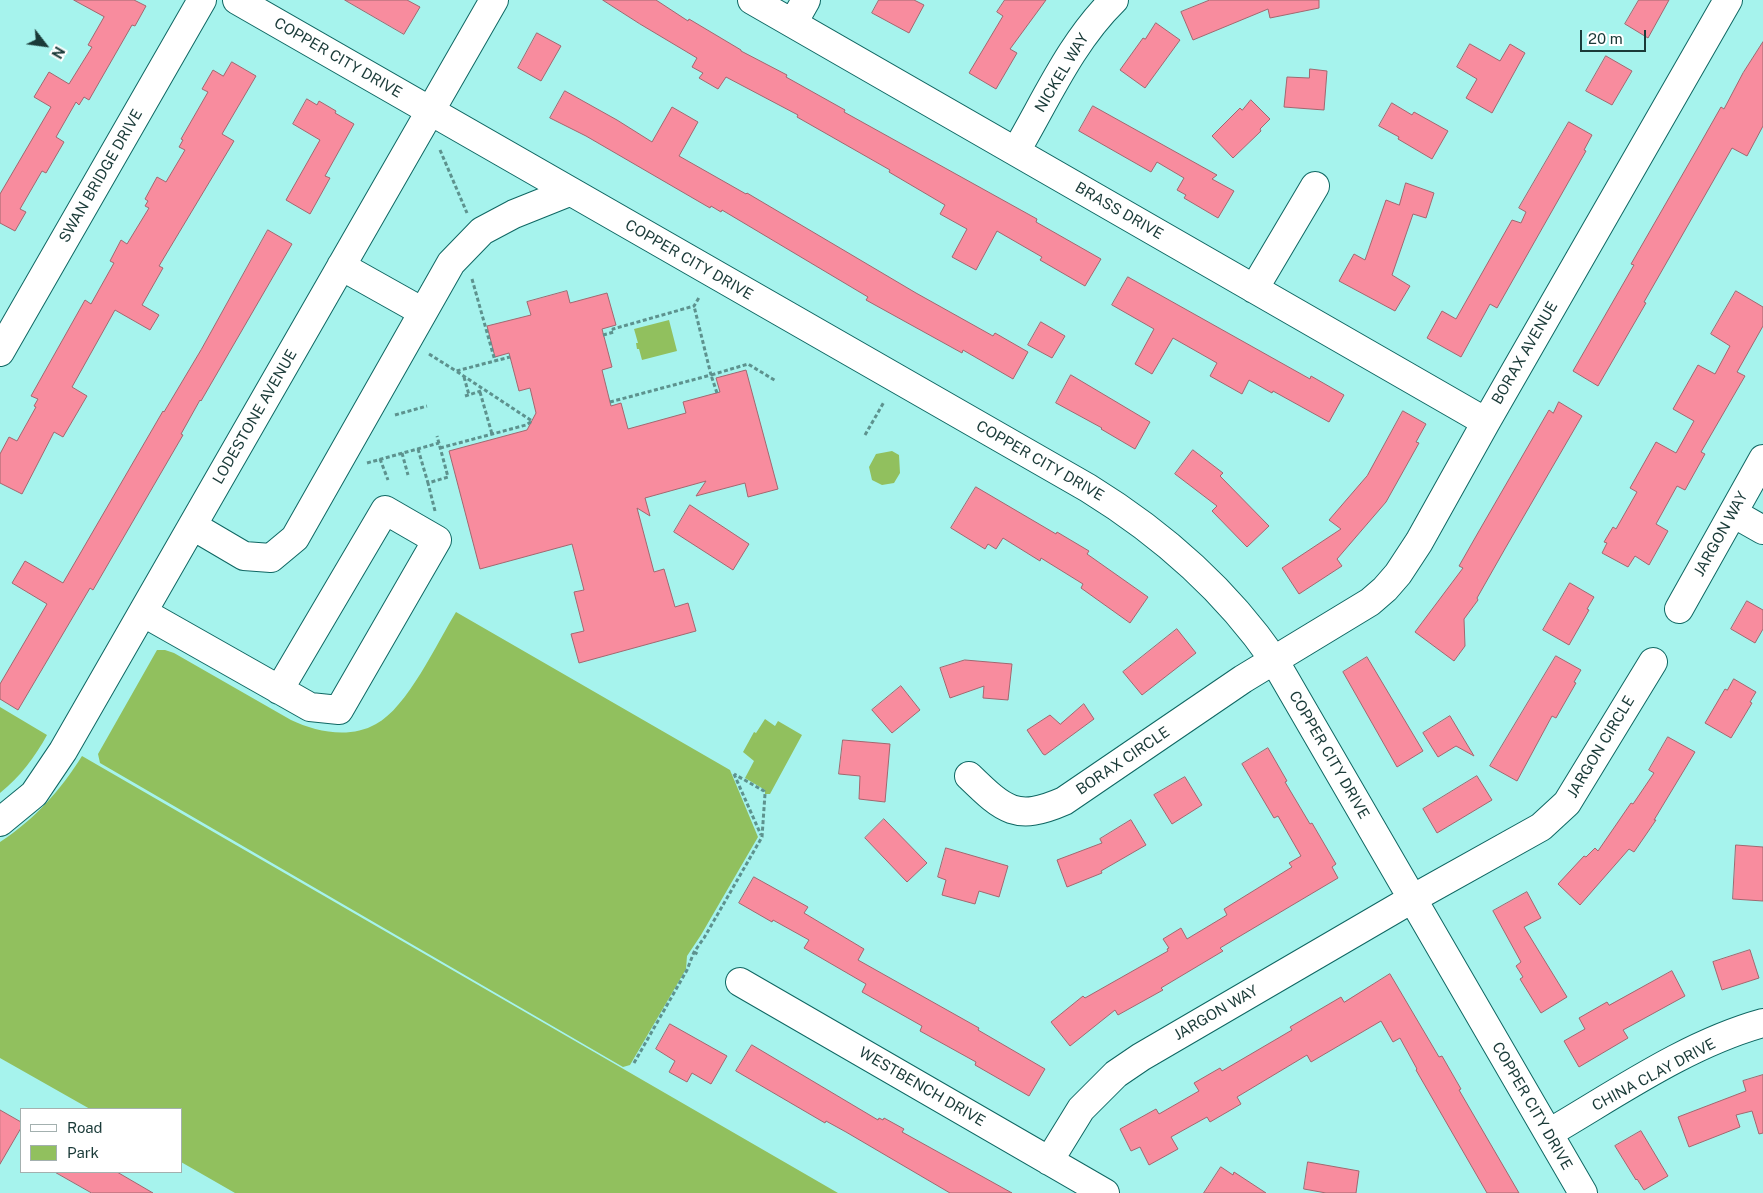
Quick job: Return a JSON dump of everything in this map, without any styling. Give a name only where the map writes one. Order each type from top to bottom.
[{"type":"street","name":"SWAN BRIDGE DRIVE","points":[[0,352],[202,0]]},
{"type":"street","name":"COPPER CITY DRIVE","points":[[237,0],[1120,508],[1173,549],[1203,576],[1241,616],[1274,660],[1583,1193]]},
{"type":"street","name":"LODESTONE AVENUE","points":[[0,822],[34,794],[64,751],[342,266],[429,110],[494,0]]},
{"type":"street","name":"BRASS DRIVE","points":[[752,0],[1486,422]]},
{"type":"street","points":[[793,23],[806,0]]},
{"type":"street","name":"NICKEL WAY","points":[[1016,151],[1083,36],[1099,14],[1114,0]]},
{"type":"street","name":"BORAX AVENUE","points":[[1274,660],[1370,602],[1398,574],[1419,542],[1728,0]]},
{"type":"street","points":[[1254,289],[1315,186]]},
{"type":"street","points":[[193,526],[244,556],[270,558],[295,538],[451,263],[482,231],[514,214],[569,192]]},
{"type":"street","points":[[342,266],[423,312]]},
{"type":"street","name":"JARGON WAY","points":[[1679,609],[1763,459]]},
{"type":"street","points":[[144,612],[279,690],[310,707],[339,710],[437,540],[385,510],[279,690]]},
{"type":"street","points":[[1733,513],[1763,530]]},
{"type":"street","name":"BORAX CIRCLE","points":[[969,776],[994,800],[1005,807],[1026,812],[1046,809],[1064,801],[1243,679],[1274,660]]},
{"type":"street","name":"JARGON CIRCLE","points":[[1412,899],[1541,827],[1567,803],[1653,662]]},
{"type":"street","name":"JARGON WAY","points":[[1049,1161],[1081,1109],[1116,1074],[1141,1057],[1412,899]]},
{"type":"street","name":"WESTBENCH DRIVE","points":[[740,982],[1105,1193]]},
{"type":"street","name":"CHINA CLAY DRIVE","points":[[1549,1133],[1659,1069],[1713,1042],[1763,1023]]},
{"type":"path","points":[[440,150],[469,219]]},
{"type":"path","points":[[472,279],[495,361]]},
{"type":"path","points":[[604,334],[614,332],[613,329],[694,306],[700,296]]},
{"type":"path","points":[[694,306],[717,393]]},
{"type":"path","points":[[430,354],[464,376],[481,391],[532,421],[526,425],[440,448]]},
{"type":"path","points":[[456,371],[510,357]]},
{"type":"path","points":[[610,402],[748,364],[776,381]]},
{"type":"path","points":[[464,376],[467,395],[481,391]]},
{"type":"path","points":[[481,391],[492,434]]},
{"type":"path","points":[[865,436],[884,402]]},
{"type":"path","points":[[395,415],[427,406]]},
{"type":"path","points":[[428,483],[448,477],[437,436]]},
{"type":"path","points":[[367,463],[439,443]]},
{"type":"path","points":[[418,449],[437,517]]},
{"type":"path","points":[[402,453],[408,475]]},
{"type":"path","points":[[380,459],[388,480]]},
{"type":"path","points":[[634,1063],[687,970],[694,952],[762,837],[765,794],[734,773],[762,837]]},
{"type":"path","points":[[694,952],[699,955]]},
{"type":"green space","points":[[669,320],[677,351],[642,360],[639,349],[637,349],[636,343],[638,343],[634,329]]},
{"type":"green space","points":[[892,451],[899,455],[900,473],[894,483],[882,485],[872,480],[869,467],[876,454]]},
{"type":"green space","points":[[456,612],[730,770],[758,837],[687,956],[686,969],[630,1065],[623,1067],[100,763],[98,754],[157,650],[174,653],[291,720],[311,728],[333,732],[355,731],[366,729],[376,724],[388,716],[399,704],[421,674]]},
{"type":"green space","points":[[0,707],[47,735],[26,766],[0,793]]},
{"type":"green space","points":[[765,719],[775,726],[778,721],[802,735],[770,794],[765,794],[765,790],[745,778],[754,761],[743,752],[754,732],[756,733]]},
{"type":"green space","points":[[82,756],[838,1193],[235,1193],[182,1163],[182,1108],[88,1108],[0,1058],[0,842],[36,814],[65,781]]},
{"type":"building","points":[[74,0],[134,0],[146,6],[135,26],[132,25],[89,100],[84,97],[79,105],[76,102],[56,137],[64,142],[46,173],[42,171],[20,209],[26,212],[15,231],[0,223],[0,194],[51,107],[34,97],[49,72],[69,84],[92,47],[88,45],[104,17]]},
{"type":"building","points":[[345,0],[407,0],[420,7],[404,34]]},
{"type":"building","points":[[603,0],[656,0],[688,21],[689,19],[741,51],[787,75],[786,77],[845,110],[844,112],[1037,219],[1036,222],[1101,259],[1085,286],[1040,260],[1042,257],[997,231],[976,270],[952,257],[967,229],[940,214],[945,205],[889,172],[890,170],[797,117],[798,115],[726,77],[718,89],[699,78],[703,73],[692,67],[697,58]]},
{"type":"building","points":[[879,0],[914,0],[924,5],[909,33],[872,13]]},
{"type":"building","points":[[1005,0],[1046,0],[1010,49],[1017,53],[996,89],[969,73],[1003,16],[997,12]]},
{"type":"building","points":[[1210,0],[1319,0],[1319,8],[1270,18],[1268,9],[1193,40],[1181,12]]},
{"type":"building","points":[[1639,0],[1669,0],[1648,38],[1625,24]]},
{"type":"building","points":[[1156,23],[1180,40],[1145,88],[1120,70]]},
{"type":"building","points":[[537,33],[561,46],[541,81],[518,68]]},
{"type":"building","points":[[1763,42],[1763,126],[1747,156],[1732,148],[1598,386],[1573,371],[1634,265],[1631,264],[1721,107],[1724,109],[1743,73]]},
{"type":"building","points":[[1470,44],[1500,61],[1510,44],[1525,53],[1492,113],[1466,98],[1477,79],[1457,67]]},
{"type":"building","points":[[1606,56],[1632,71],[1612,105],[1586,91]]},
{"type":"building","points":[[232,62],[256,76],[222,134],[234,141],[159,266],[163,268],[142,305],[159,315],[150,330],[115,310],[72,387],[87,396],[63,437],[54,432],[22,494],[0,483],[0,454],[9,437],[17,441],[36,407],[34,406],[38,399],[31,396],[85,300],[91,304],[114,263],[110,261],[121,240],[127,244],[149,208],[145,206],[148,201],[145,199],[157,177],[166,182],[185,150],[179,147],[183,140],[181,139],[208,92],[202,89],[213,70],[223,76]]},
{"type":"building","points":[[1310,69],[1327,71],[1324,110],[1284,107],[1287,77],[1309,78]]},
{"type":"building","points":[[565,91],[652,142],[672,107],[698,122],[679,156],[747,193],[916,293],[993,336],[995,333],[1028,352],[1013,379],[963,350],[962,353],[866,300],[868,297],[722,210],[721,212],[711,206],[710,208],[586,136],[550,118]]},
{"type":"building","points":[[307,99],[317,105],[319,101],[354,124],[325,176],[330,178],[310,214],[286,200],[320,140],[293,124]]},
{"type":"building","points":[[1251,100],[1270,119],[1260,129],[1261,131],[1233,158],[1212,136],[1240,108],[1242,110]]},
{"type":"building","points":[[1392,103],[1412,115],[1414,112],[1448,131],[1432,159],[1379,126]]},
{"type":"building","points":[[1093,106],[1217,175],[1212,179],[1234,191],[1218,218],[1184,198],[1186,195],[1177,190],[1184,178],[1157,162],[1151,172],[1079,131]]},
{"type":"building","points":[[1569,122],[1592,135],[1584,150],[1586,151],[1497,308],[1490,304],[1461,357],[1427,338],[1442,311],[1456,319],[1512,220],[1521,223],[1526,212],[1519,208]]},
{"type":"building","points":[[1406,183],[1434,193],[1426,218],[1413,214],[1392,275],[1410,286],[1395,311],[1339,281],[1354,254],[1365,260],[1386,200],[1399,205]]},
{"type":"building","points":[[268,230],[292,244],[200,400],[181,434],[183,435],[93,590],[90,588],[18,710],[0,699],[0,684],[47,604],[12,583],[25,561],[63,583],[163,411],[201,350]]},
{"type":"building","points":[[1128,277],[1310,379],[1311,376],[1344,395],[1329,422],[1249,380],[1242,394],[1210,376],[1217,363],[1173,338],[1152,374],[1135,364],[1154,329],[1112,305]]},
{"type":"building","points":[[567,291],[570,303],[607,293],[616,325],[602,329],[612,367],[602,370],[611,406],[621,403],[628,429],[686,413],[683,402],[720,392],[716,378],[746,370],[778,489],[748,497],[745,483],[696,496],[706,481],[645,498],[650,516],[637,508],[654,572],[664,569],[675,607],[688,603],[696,631],[579,663],[571,634],[584,631],[574,592],[584,590],[572,544],[480,569],[449,451],[527,430],[536,413],[530,388],[519,391],[509,353],[495,357],[487,326],[531,315],[527,302]]},
{"type":"building","points":[[1736,291],[1763,307],[1763,326],[1737,372],[1745,376],[1701,452],[1705,454],[1685,490],[1677,486],[1656,524],[1668,531],[1649,565],[1635,556],[1628,567],[1602,553],[1607,543],[1604,542],[1613,527],[1616,529],[1637,492],[1630,488],[1656,442],[1676,453],[1694,421],[1673,409],[1698,365],[1715,374],[1730,346],[1711,334]]},
{"type":"building","points":[[1041,322],[1065,336],[1052,358],[1028,345]]},
{"type":"building","points":[[1071,375],[1150,422],[1135,449],[1102,428],[1056,403]]},
{"type":"building","points":[[1559,402],[1582,416],[1477,598],[1478,600],[1464,619],[1465,646],[1454,661],[1415,632],[1463,568],[1459,566],[1479,531],[1549,410],[1553,413]]},
{"type":"building","points":[[1403,411],[1426,424],[1416,442],[1419,443],[1386,502],[1337,559],[1342,566],[1299,594],[1282,568],[1341,529],[1329,520],[1367,476]]},
{"type":"building","points":[[1193,450],[1223,473],[1220,476],[1269,526],[1247,547],[1212,511],[1217,506],[1175,474]]},
{"type":"building","points":[[976,487],[1089,551],[1087,554],[1148,597],[1130,623],[1081,588],[1083,584],[1041,558],[1040,561],[1003,538],[996,549],[988,544],[985,549],[951,528]]},
{"type":"building","points":[[690,505],[749,544],[733,570],[674,532]]},
{"type":"building","points":[[1570,583],[1594,597],[1587,609],[1589,610],[1569,645],[1543,630]]},
{"type":"building","points":[[1747,601],[1763,610],[1763,629],[1755,643],[1731,629]]},
{"type":"building","points":[[1177,629],[1196,653],[1142,695],[1123,672]]},
{"type":"building","points":[[1556,656],[1581,670],[1574,682],[1576,683],[1556,718],[1552,716],[1517,781],[1490,766]]},
{"type":"building","points":[[1367,657],[1423,751],[1397,767],[1343,672]]},
{"type":"building","points":[[965,660],[1012,664],[1008,700],[983,698],[984,686],[950,698],[940,668]]},
{"type":"building","points":[[1734,679],[1756,692],[1750,702],[1752,703],[1731,738],[1705,723],[1725,689],[1727,690]]},
{"type":"building","points":[[901,686],[920,710],[892,733],[872,710]]},
{"type":"building","points":[[1084,704],[1094,719],[1045,755],[1043,754],[1027,730],[1050,715],[1060,724]]},
{"type":"building","points":[[1450,716],[1474,756],[1456,746],[1438,757],[1423,733]]},
{"type":"building","points":[[1668,737],[1695,752],[1654,820],[1656,820],[1634,852],[1629,849],[1580,905],[1558,884],[1584,856],[1586,857],[1595,848],[1598,851],[1654,773],[1649,770]]},
{"type":"building","points":[[843,740],[890,744],[885,802],[859,799],[860,776],[839,774]]},
{"type":"building","points":[[1268,748],[1287,781],[1285,782],[1336,864],[1332,867],[1338,878],[1220,948],[1223,951],[1161,988],[1163,990],[1118,1015],[1115,1010],[1070,1046],[1051,1022],[1083,996],[1085,998],[1168,951],[1167,949],[1169,948],[1163,939],[1181,928],[1187,939],[1227,915],[1224,909],[1292,867],[1289,863],[1301,856],[1278,816],[1274,818],[1242,764]]},
{"type":"building","points":[[1477,776],[1492,800],[1437,833],[1423,809]]},
{"type":"building","points":[[1185,777],[1202,805],[1172,824],[1154,795]]},
{"type":"building","points":[[884,819],[927,863],[907,882],[865,838]]},
{"type":"building","points":[[1131,820],[1146,845],[1101,871],[1102,873],[1067,887],[1057,860],[1102,843],[1100,839]]},
{"type":"building","points":[[1736,845],[1763,847],[1763,901],[1733,899]]},
{"type":"building","points":[[946,848],[1008,866],[999,897],[979,891],[975,904],[942,895],[946,880],[938,877]]},
{"type":"building","points":[[754,877],[808,907],[804,913],[864,949],[858,960],[979,1028],[978,1030],[1045,1069],[1029,1096],[975,1065],[976,1062],[920,1031],[922,1026],[862,992],[866,984],[804,948],[809,940],[739,903]]},
{"type":"building","points":[[1527,892],[1541,918],[1524,927],[1567,997],[1541,1013],[1520,979],[1523,977],[1516,966],[1521,962],[1493,911]]},
{"type":"building","points":[[1750,950],[1759,978],[1722,990],[1713,962]]},
{"type":"building","points":[[1672,971],[1685,996],[1623,1030],[1628,1038],[1579,1067],[1564,1041],[1585,1029],[1579,1018],[1607,1002],[1609,1005]]},
{"type":"building","points":[[1390,974],[1439,1057],[1442,1056],[1461,1089],[1459,1090],[1519,1193],[1487,1193],[1416,1070],[1400,1038],[1393,1042],[1381,1021],[1311,1062],[1307,1055],[1237,1097],[1241,1104],[1210,1122],[1207,1117],[1171,1137],[1178,1149],[1149,1165],[1140,1147],[1131,1151],[1120,1129],[1156,1109],[1159,1114],[1199,1091],[1194,1083],[1220,1068],[1222,1071],[1292,1030],[1290,1027],[1341,997],[1344,1002]]},
{"type":"building","points":[[670,1024],[727,1056],[711,1084],[692,1073],[687,1082],[669,1072],[675,1061],[656,1049]]},
{"type":"building","points":[[752,1045],[878,1120],[879,1118],[883,1120],[884,1118],[904,1129],[902,1132],[1012,1193],[950,1193],[846,1132],[826,1121],[825,1123],[736,1071]]},
{"type":"building","points":[[1763,1075],[1763,1133],[1759,1134],[1752,1111],[1736,1115],[1740,1127],[1689,1147],[1678,1117],[1746,1091],[1743,1081]]},
{"type":"building","points":[[0,1110],[20,1121],[20,1130],[0,1164]]},
{"type":"building","points":[[1641,1131],[1668,1176],[1644,1190],[1615,1146]]},
{"type":"building","points":[[1308,1162],[1359,1171],[1356,1193],[1326,1193],[1304,1189]]},
{"type":"building","points":[[1221,1167],[1233,1175],[1234,1172],[1266,1193],[1204,1193]]},
{"type":"building","points":[[57,1173],[119,1173],[153,1193],[92,1193]]}]
